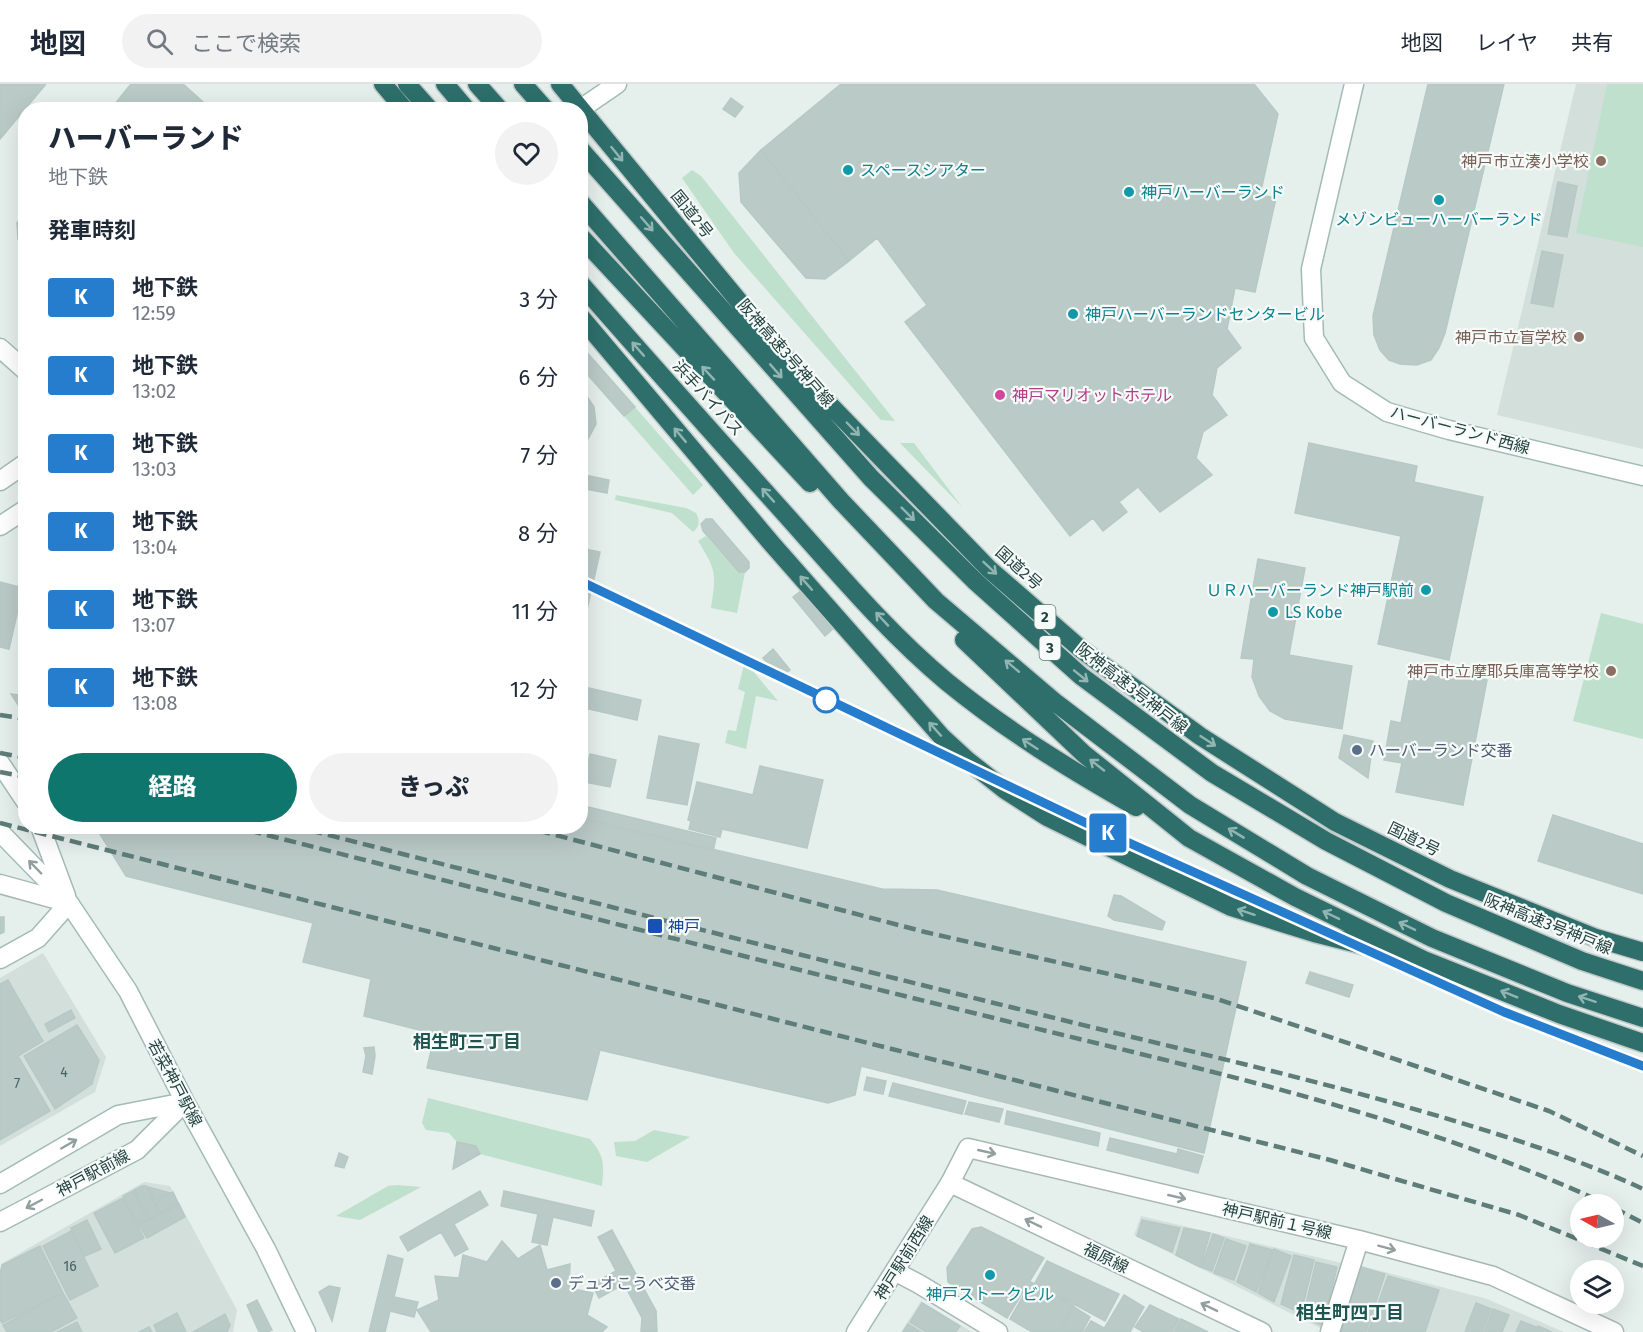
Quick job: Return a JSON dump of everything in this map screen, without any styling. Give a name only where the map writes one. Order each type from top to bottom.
[{"type":"highway","points":[[383,84],[398,102]]},
{"type":"highway","points":[[407,84],[423,102]]},
{"type":"highway","points":[[445,84],[460,102]]},
{"type":"highway","points":[[477,84],[493,102]]},
{"type":"highway","points":[[523,84],[539,102]]},
{"type":"highway","name":"国道2号","points":[[560,84],[574,102]]},
{"type":"highway","points":[[573,84],[577,102]]},
{"type":"highway","name":"国道2号","points":[[588,120],[793,367],[989,568],[1082,650],[1200,736],[1335,822],[1450,879],[1596,938],[1643,952]]},
{"type":"highway","name":"阪神高速3号神戸線","points":[[588,158],[871,478],[976,582],[1081,676],[1212,773],[1326,841],[1446,903],[1582,961],[1643,981]]},
{"type":"highway","name":"3","points":[[588,211],[849,510],[936,601],[1056,703],[1190,805],[1307,876],[1432,938],[1567,993],[1643,1018]]},
{"type":"highway","points":[[588,245],[831,506],[928,605],[1084,754],[1189,838],[1295,897],[1424,960],[1559,1014],[1643,1042]]},
{"type":"highway","name":"浜手バイパス","points":[[588,292],[807,538],[888,626],[945,680],[1004,727],[1071,770],[1189,838]]},
{"type":"highway","points":[[588,326],[772,544],[941,736],[974,766],[1047,817],[1231,907],[1314,933],[1424,960]]},
{"type":"street","points":[[588,103],[616,84]]},
{"type":"street","name":"ハーバーランド西線","points":[[1354,84],[1311,268],[1314,338],[1342,383],[1387,412],[1449,430],[1643,476]]},
{"type":"street","points":[[0,348],[18,364]]},
{"type":"street","points":[[0,481],[18,469]]},
{"type":"street","points":[[0,526],[18,514]]},
{"type":"street","points":[[0,763],[18,790]]},
{"type":"street","points":[[0,832],[69,903]]},
{"type":"street","points":[[43,834],[69,903]]},
{"type":"street","points":[[0,884],[69,903]]},
{"type":"street","points":[[0,960],[38,938],[69,903]]},
{"type":"street","name":"若菜神戸駅線","points":[[69,903],[128,991],[185,1102],[266,1249],[306,1332]]},
{"type":"street","points":[[0,1184],[118,1115],[185,1102]]},
{"type":"street","name":"神戸駅前線","points":[[0,1222],[137,1150],[185,1102]]},
{"type":"street","name":"神戸駅前１号線","points":[[950,1183],[968,1148],[1359,1240],[1492,1276],[1614,1332]]},
{"type":"street","name":"神戸駅前西線","points":[[856,1332],[896,1272],[950,1183]]},
{"type":"street","name":"福原線","points":[[950,1183],[1262,1332]]},
{"type":"street","points":[[1330,1332],[1359,1240]]},
{"type":"street","points":[[896,1272],[998,1332]]},
{"type":"shaded area","name":"神戸市立盲学校","points":[[1576,84],[1643,84],[1643,449],[1497,415]]},
{"type":"shaded area","points":[[43,953],[106,1057],[95,1092],[0,1146],[0,978]]},
{"type":"shaded area","points":[[144,1182],[170,1186],[237,1310],[233,1332],[0,1332],[1,1264]]},
{"type":"shaded area","points":[[1141,1216],[1342,1263],[1324,1330],[1134,1235]]},
{"type":"shaded area","points":[[1358,1265],[1487,1299],[1564,1332],[1338,1332]]},
{"type":"shaded area","points":[[921,1301],[972,1332],[901,1332]]},
{"type":"green space","points":[[1607,84],[1643,84],[1643,247],[1576,233]]},
{"type":"green space","points":[[692,170],[701,176],[895,421],[881,420],[734,253],[682,178]]},
{"type":"green space","points":[[635,407],[703,485],[693,495],[624,416]]},
{"type":"green space","points":[[900,443],[914,443],[962,507]]},
{"type":"green space","points":[[616,495],[686,508],[696,513],[699,521],[697,528],[693,532],[672,513],[615,500]]},
{"type":"green space","points":[[706,536],[739,572],[745,572],[737,613],[711,608],[714,573],[698,541]]},
{"type":"green space","name":"神戸市立摩耶兵庫高等学校","points":[[1601,613],[1643,624],[1643,739],[1573,721]]},
{"type":"green space","points":[[747,664],[778,701],[756,696],[746,749],[725,743],[728,730],[736,731],[745,692],[738,689],[744,665]]},
{"type":"green space","points":[[428,1098],[590,1139],[602,1161],[602,1186],[480,1154],[476,1146],[457,1142],[449,1133],[426,1130],[422,1123]]},
{"type":"green space","points":[[654,1130],[690,1137],[647,1162],[616,1156],[614,1142],[635,1141]]},
{"type":"green space","points":[[388,1186],[421,1187],[360,1220],[336,1216]]},
{"type":"building","points":[[0,84],[46,84],[31,102],[18,102],[18,117],[0,139]]},
{"type":"building","points":[[131,84],[183,84],[203,102],[116,102]]},
{"type":"building","name":"神戸ハーバーランドセンタービル","points":[[841,84],[1254,84],[1278,114],[1260,195],[1276,198],[1255,292],[1235,288],[1227,329],[1241,348],[1217,368],[1212,395],[1227,415],[1203,432],[1196,458],[1212,475],[1160,512],[1138,487],[1119,502],[1127,512],[1103,531],[1093,518],[1070,536],[905,322],[927,305],[877,238],[849,261],[761,150]]},
{"type":"building","name":"メゾンビューハーバーランド","points":[[1428,84],[1504,84],[1445,333],[1431,360],[1417,365],[1400,364],[1389,360],[1380,350],[1374,335],[1373,316]]},
{"type":"building","points":[[731,98],[743,107],[735,117],[723,109]]},
{"type":"building","points":[[761,150],[849,261],[825,279],[806,278],[741,202],[739,173]]},
{"type":"building","points":[[1558,182],[1577,186],[1567,237],[1548,234]]},
{"type":"building","points":[[1542,251],[1563,255],[1553,307],[1531,303]]},
{"type":"building","points":[[588,354],[635,407],[624,416],[588,375]]},
{"type":"building","points":[[588,398],[594,407],[596,424],[588,439]]},
{"type":"building","name":"ＵＲハーバーランド神戸駅前","points":[[1309,443],[1417,466],[1414,482],[1483,497],[1449,660],[1378,644],[1401,536],[1295,513]]},
{"type":"building","points":[[588,476],[609,480],[607,493],[588,489]]},
{"type":"building","points":[[706,519],[712,519],[749,562],[749,568],[745,572],[739,572],[703,531],[701,524]]},
{"type":"building","points":[[588,550],[600,552],[588,605]]},
{"type":"building","name":"LS Kobe","points":[[1258,559],[1305,568],[1289,655],[1352,666],[1342,729],[1285,719],[1270,711],[1259,696],[1252,677],[1254,659],[1241,658]]},
{"type":"building","points":[[0,582],[18,587],[18,610],[9,649],[0,647]]},
{"type":"building","points":[[802,590],[834,628],[825,636],[793,597]]},
{"type":"building","points":[[773,649],[790,670],[780,678],[763,658]]},
{"type":"building","points":[[1412,665],[1487,680],[1463,805],[1396,792],[1402,763],[1384,760],[1391,721],[1401,723]]},
{"type":"building","points":[[588,688],[641,700],[637,720],[588,709]]},
{"type":"building","points":[[11,694],[18,695],[18,705]]},
{"type":"building","name":"ハーバーランド交番","points":[[1344,735],[1373,741],[1368,778],[1339,758]]},
{"type":"building","points":[[659,736],[699,744],[687,805],[647,798]]},
{"type":"building","points":[[590,754],[616,760],[610,787],[588,783]]},
{"type":"building","points":[[760,766],[823,780],[807,848],[722,829],[720,837],[689,829],[691,821],[688,820],[697,782],[753,795]]},
{"type":"building","points":[[588,807],[716,838],[713,851],[588,820]]},
{"type":"building","points":[[1553,815],[1643,844],[1643,894],[1538,861]]},
{"type":"building","points":[[588,820],[882,889],[937,890],[1246,962],[1204,1153],[861,1066],[855,1095],[828,1103],[600,1050],[587,1100],[427,1068],[435,1034],[364,1016],[371,979],[303,962],[313,923],[126,876],[100,834],[588,834]]},
{"type":"building","points":[[1114,895],[1121,896],[1165,922],[1162,930],[1114,920],[1108,916]]},
{"type":"building","points":[[0,917],[4,917],[4,932],[0,934]]},
{"type":"building","points":[[1310,972],[1353,985],[1349,997],[1306,983]]},
{"type":"building","points":[[8,980],[43,1041],[18,1056],[50,1111],[0,1140],[0,984]]},
{"type":"building","points":[[71,1010],[75,1018],[49,1032],[45,1024]]},
{"type":"building","points":[[77,1025],[99,1060],[92,1084],[55,1109],[24,1056]]},
{"type":"building","points":[[374,1047],[372,1074],[363,1072],[366,1056],[364,1048]]},
{"type":"building","points":[[867,1077],[886,1081],[883,1094],[864,1090]]},
{"type":"building","points":[[893,1083],[966,1101],[962,1114],[889,1096]]},
{"type":"building","points":[[969,1102],[1003,1109],[999,1122],[965,1114]]},
{"type":"building","points":[[1007,1111],[1100,1133],[1098,1146],[1005,1124]]},
{"type":"building","points":[[1110,1138],[1177,1154],[1178,1149],[1203,1156],[1198,1173],[1107,1150]]},
{"type":"building","points":[[457,1142],[476,1146],[480,1154],[453,1169]]},
{"type":"building","points":[[339,1153],[348,1157],[344,1168],[335,1166]]},
{"type":"building","points":[[146,1186],[160,1213],[149,1219],[134,1190]]},
{"type":"building","points":[[148,1187],[170,1193],[155,1200]]},
{"type":"building","points":[[133,1191],[148,1219],[138,1224],[123,1196]]},
{"type":"building","points":[[480,1191],[488,1205],[454,1224],[468,1249],[455,1256],[441,1232],[408,1251],[400,1237]]},
{"type":"building","points":[[504,1191],[594,1211],[591,1226],[553,1217],[547,1245],[532,1242],[538,1214],[501,1206]]},
{"type":"building","points":[[173,1192],[178,1203],[161,1213],[155,1202]]},
{"type":"building","points":[[123,1198],[144,1238],[115,1253],[94,1213]]},
{"type":"building","points":[[179,1204],[185,1217],[147,1238],[139,1225]]},
{"type":"building","points":[[87,1220],[101,1249],[85,1256],[71,1228]]},
{"type":"building","points":[[1142,1220],[1180,1228],[1172,1252],[1137,1236]]},
{"type":"building","name":"神戸ストークビル","points":[[981,1227],[1044,1258],[1007,1318],[948,1282],[947,1268],[972,1229]]},
{"type":"building","points":[[1184,1228],[1210,1233],[1200,1267],[1176,1255]]},
{"type":"building","points":[[612,1230],[656,1311],[657,1332],[641,1332],[642,1318],[624,1284],[599,1298],[592,1284],[616,1271],[598,1237]]},
{"type":"building","points":[[71,1231],[98,1286],[70,1300],[43,1246]]},
{"type":"building","points":[[1213,1234],[1224,1238],[1212,1271],[1201,1267]]},
{"type":"building","points":[[1226,1239],[1246,1246],[1234,1280],[1214,1273]]},
{"type":"building","points":[[502,1241],[518,1259],[540,1245],[547,1270],[570,1264],[569,1288],[593,1293],[587,1315],[607,1327],[602,1332],[431,1332],[417,1310],[439,1300],[435,1276],[459,1278],[463,1255],[487,1262]]},
{"type":"building","points":[[1250,1244],[1273,1250],[1256,1292],[1237,1282]]},
{"type":"building","points":[[40,1246],[63,1293],[2,1323],[0,1319],[0,1274],[2,1265]]},
{"type":"building","points":[[1274,1249],[1291,1256],[1274,1302],[1258,1293]]},
{"type":"building","points":[[388,1255],[403,1259],[394,1297],[418,1302],[414,1317],[390,1311],[385,1332],[369,1332]]},
{"type":"building","points":[[1294,1255],[1314,1260],[1301,1313],[1281,1304]]},
{"type":"building","points":[[1047,1261],[1119,1294],[1105,1321],[1035,1283]]},
{"type":"building","points":[[1316,1262],[1337,1267],[1323,1326],[1303,1317]]},
{"type":"building","points":[[1361,1267],[1385,1274],[1366,1332],[1341,1332]]},
{"type":"building","points":[[1388,1276],[1439,1290],[1425,1332],[1368,1332]]},
{"type":"building","points":[[1031,1282],[1074,1306],[1059,1332],[1032,1332],[1010,1319]]},
{"type":"building","points":[[329,1286],[340,1288],[332,1321],[319,1292]]},
{"type":"building","points":[[63,1293],[77,1318],[51,1332],[7,1332],[3,1325]]},
{"type":"building","points":[[1124,1295],[1144,1307],[1130,1332],[1102,1332]]},
{"type":"building","points":[[257,1300],[272,1330],[259,1332],[247,1305]]},
{"type":"building","points":[[922,1303],[960,1326],[956,1332],[926,1332],[910,1322]]},
{"type":"building","points":[[1476,1303],[1491,1309],[1482,1332],[1465,1332]]},
{"type":"building","points":[[1150,1305],[1179,1319],[1172,1332],[1143,1332],[1135,1327]]},
{"type":"building","points":[[1074,1307],[1090,1317],[1082,1332],[1060,1332]]},
{"type":"building","points":[[1493,1309],[1509,1315],[1502,1332],[1484,1332]]},
{"type":"building","points":[[177,1313],[186,1332],[157,1332],[154,1325]]},
{"type":"building","points":[[225,1314],[230,1325],[227,1332],[193,1332]]},
{"type":"building","points":[[1181,1319],[1208,1332],[1174,1332]]},
{"type":"building","points":[[1091,1321],[1104,1328],[1101,1332],[1084,1332]]},
{"type":"building","points":[[1521,1321],[1536,1327],[1534,1332],[1516,1332]]},
{"type":"building","points":[[77,1322],[82,1332],[57,1332]]},
{"type":"building","points":[[908,1324],[921,1332],[903,1332]]},
{"type":"building","points":[[1538,1326],[1552,1332],[1535,1332]]},
{"type":"building","points":[[149,1327],[152,1332],[139,1332]]},
{"type":"railway","points":[[0,715],[18,718]]},
{"type":"railway","points":[[0,753],[18,756]]},
{"type":"railway","points":[[0,772],[18,775]]},
{"type":"railway","points":[[0,823],[18,828]]},
{"type":"railway","points":[[43,834],[1330,1160],[1519,1215],[1643,1266]]},
{"type":"railway","points":[[264,834],[1303,1096],[1457,1144],[1583,1194]]},
{"type":"railway","points":[[325,834],[1367,1096],[1528,1144],[1598,1169],[1643,1189]]},
{"type":"railway","points":[[551,834],[925,932],[1214,998],[1549,1111],[1643,1156]]},
{"type":"railway","points":[[1624,1213],[1643,1223]]},
{"type":"metro line","name":"K","points":[[588,585],[1105,832],[1504,1012],[1643,1066]]},
{"type":"place","name":"神戸市立湊小学校","points":[[1601,161]]},
{"type":"place","name":"スペースシアター","points":[[848,170]]},
{"type":"place","name":"神戸ハーバーランド","points":[[1129,192]]},
{"type":"place","name":"メゾンビューハーバーランド","points":[[1439,200]]},
{"type":"place","name":"神戸ハーバーランドセンタービル","points":[[1073,314]]},
{"type":"place","name":"神戸市立盲学校","points":[[1579,337]]},
{"type":"place","name":"神戸マリオットホテル","points":[[1000,395]]},
{"type":"place","name":"ＵＲハーバーランド神戸駅前","points":[[1426,590]]},
{"type":"place","name":"LS Kobe","points":[[1273,612]]},
{"type":"place","name":"神戸市立摩耶兵庫高等学校","points":[[1611,671]]},
{"type":"place","name":"ハーバーランド交番","points":[[1357,750]]},
{"type":"place","name":"神戸","points":[[655,926]]},
{"type":"place","name":"神戸ストークビル","points":[[990,1275]]},
{"type":"place","name":"デュオこうべ交番","points":[[556,1283]]},
{"type":"district","name":"相生町三丁目","points":[[467,1042]]},
{"type":"district","name":"相生町四丁目","points":[[1350,1313]]}]
